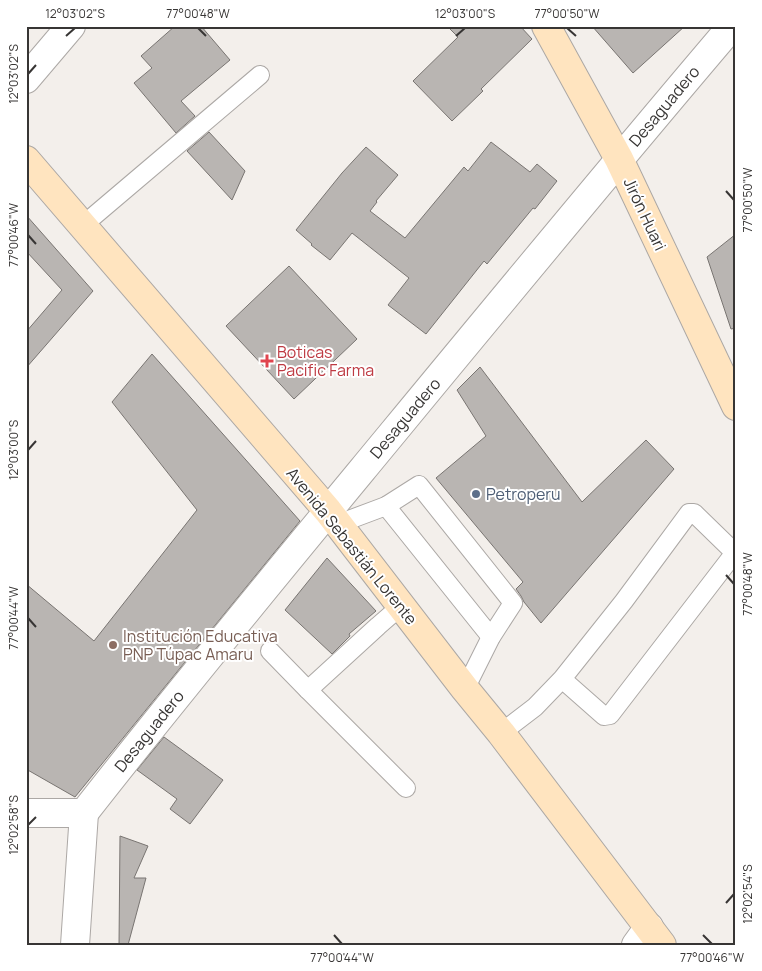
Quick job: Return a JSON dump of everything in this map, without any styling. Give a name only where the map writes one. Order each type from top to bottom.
[{"type":"main road","name":"Jirón Huari","points":[[546,26],[619,159],[736,406]]},
{"type":"main road","name":"Avenida Sebastián Lorente","points":[[26,160],[333,517],[501,733],[649,939]]},
{"type":"street","points":[[26,79],[71,26]]},
{"type":"street","name":"Desaguadero","points":[[84,813],[132,751],[333,517],[619,159],[732,26]]},
{"type":"street","points":[[26,813],[84,813],[75,945]]},
{"type":"lane","points":[[82,226],[260,75]]},
{"type":"lane","points":[[333,517],[386,506],[420,485],[513,603],[491,637],[465,689]]},
{"type":"lane","points":[[386,506],[491,637]]},
{"type":"lane","points":[[501,733],[535,707],[562,679],[624,601],[689,514],[694,513],[734,552],[610,715],[604,716],[562,679]]},
{"type":"lane","points":[[308,690],[401,606]]},
{"type":"lane","points":[[270,651],[406,788]]},
{"type":"building","points":[[175,26],[201,26],[230,60],[181,101],[195,116],[176,133],[134,83],[152,68],[141,56]]},
{"type":"building","points":[[447,26],[520,26],[532,39],[481,89],[483,91],[452,121],[413,81],[458,37]]},
{"type":"building","points":[[592,26],[685,26],[633,73]]},
{"type":"building","points":[[209,132],[245,171],[232,200],[187,151]]},
{"type":"building","points":[[491,142],[530,172],[537,164],[557,181],[487,264],[484,261],[426,334],[388,305],[409,278],[352,233],[330,260],[296,230],[342,173],[366,147],[398,175],[370,211],[405,238],[464,167],[468,171]]},
{"type":"building","points":[[26,215],[93,291],[26,368],[26,332],[62,290],[26,251]]},
{"type":"building","points":[[736,234],[736,328],[731,329],[707,257]]},
{"type":"building","points":[[289,266],[357,339],[294,399],[226,326]]},
{"type":"building","points":[[152,354],[300,521],[75,797],[26,769],[26,584],[94,641],[197,510],[112,402]]},
{"type":"building","points":[[480,367],[582,502],[646,440],[674,469],[541,623],[516,589],[523,582],[436,478],[486,436],[457,390]]},
{"type":"building","points":[[327,558],[376,611],[349,634],[350,636],[332,654],[285,610]]},
{"type":"building","points":[[164,737],[223,780],[190,824],[170,809],[177,799],[137,770]]},
{"type":"building","points":[[120,836],[148,846],[134,878],[146,878],[128,945],[119,945]]},
{"type":"place","name":"Boticas Pacific Farma","points":[[267,361]]},
{"type":"place","name":"Petroperu","points":[[476,494]]},
{"type":"place","name":"Institución Educativa PNP Túpac Amaru","points":[[113,645]]}]
